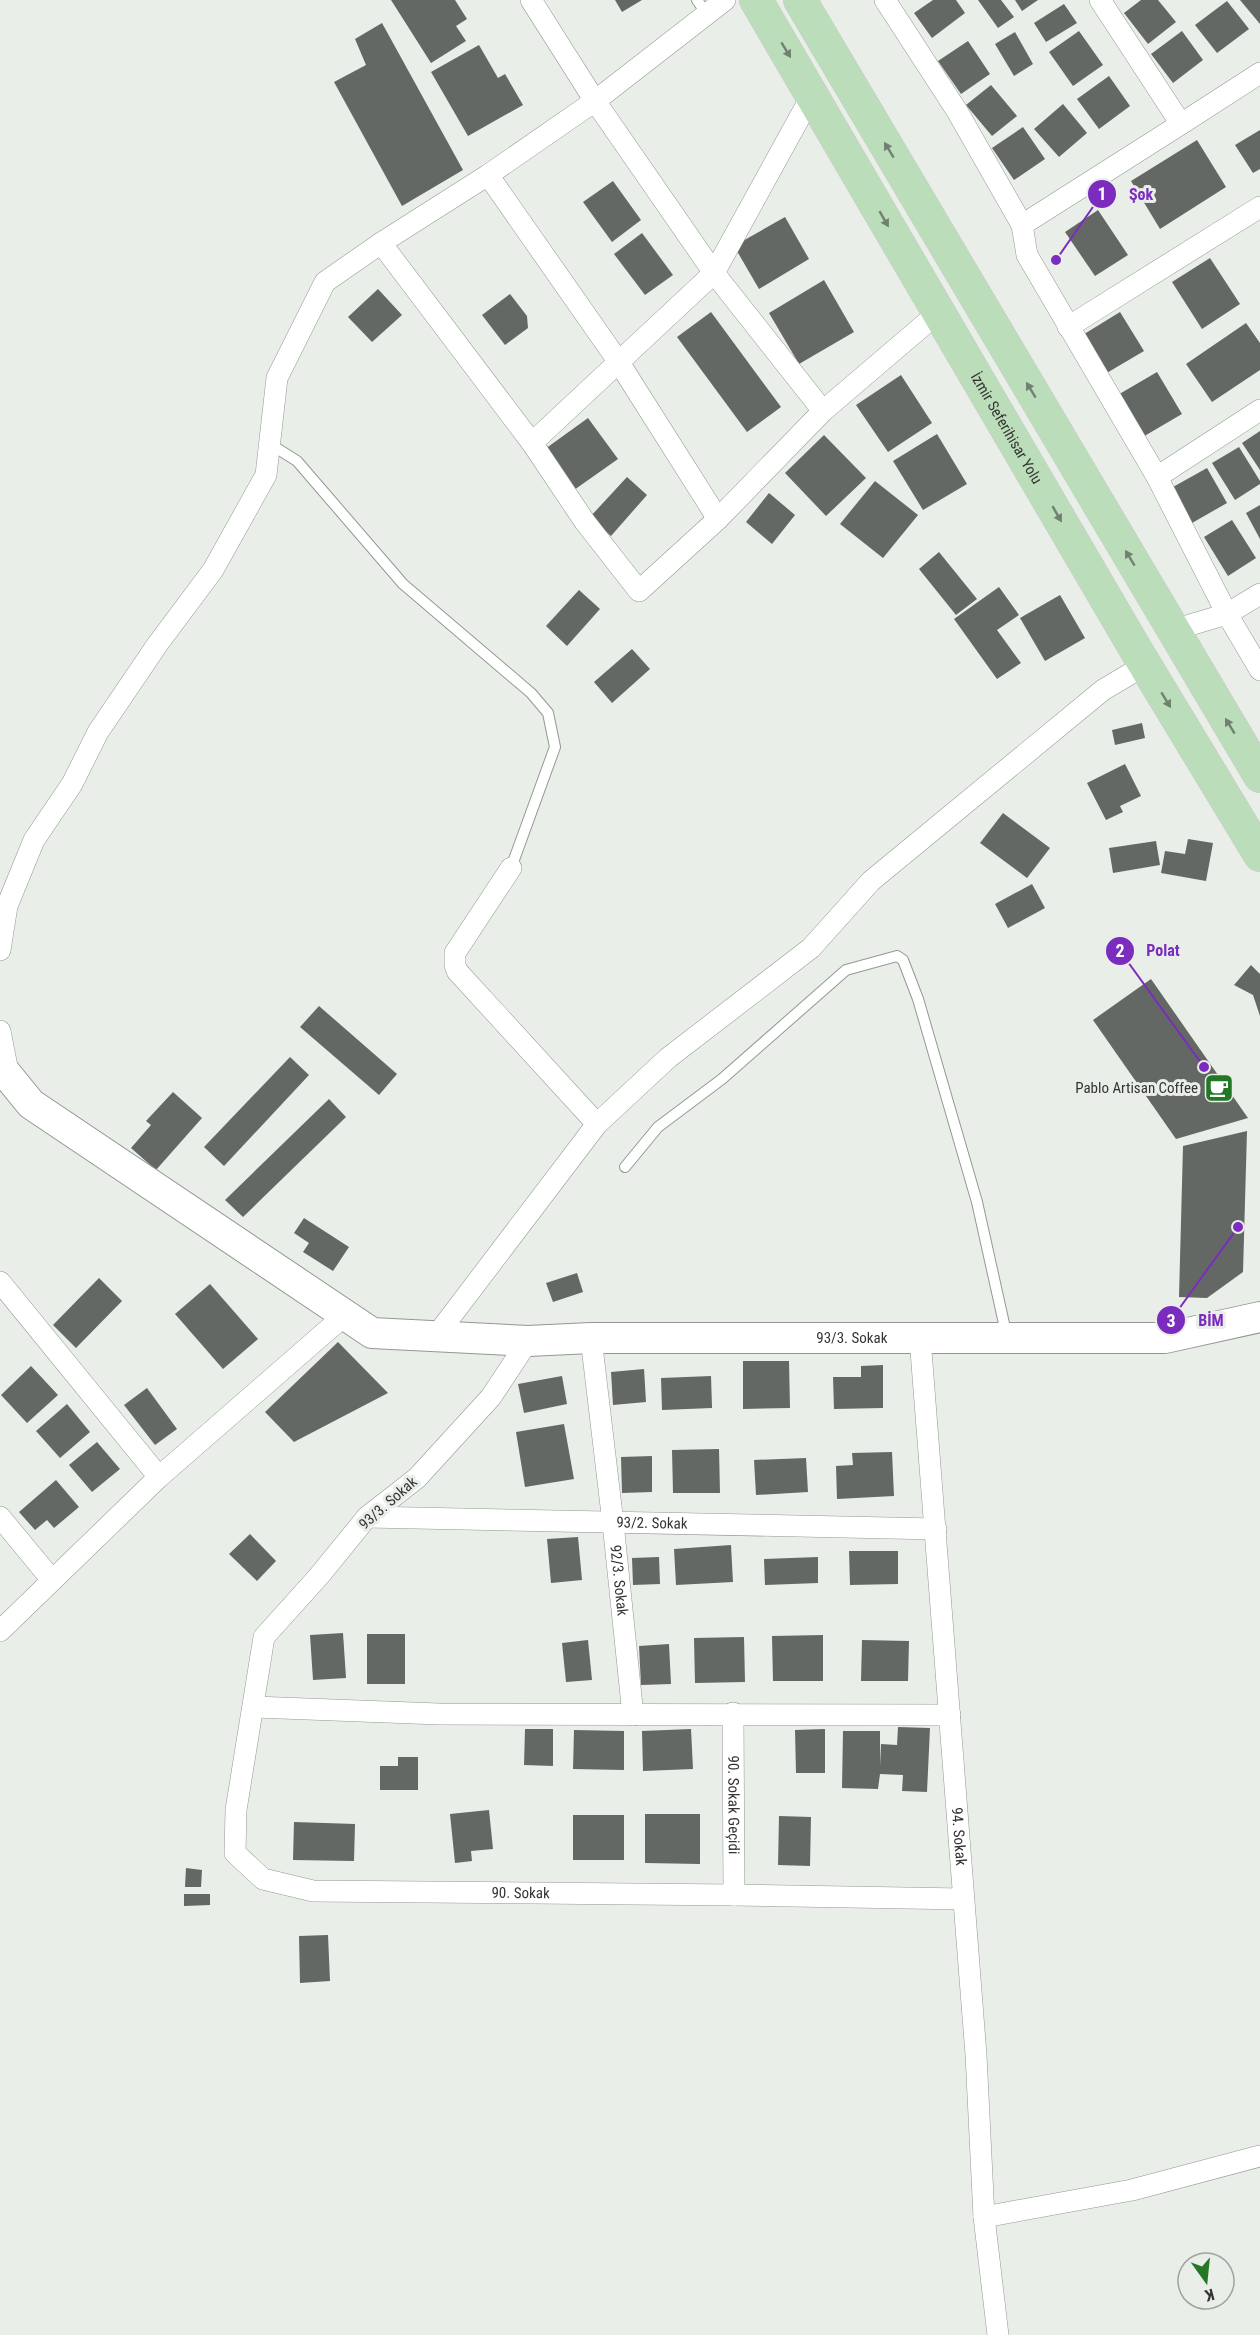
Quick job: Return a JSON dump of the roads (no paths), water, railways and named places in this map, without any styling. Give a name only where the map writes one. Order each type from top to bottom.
[{"type":"main road","name":"İzmir Seferihisar Yolu","points":[[756,0],[1145,665],[1260,855]]},
{"type":"main road","points":[[800,0],[1260,776]]},
{"type":"street","points":[[531,0],[595,101],[714,273],[823,411]]},
{"type":"street","points":[[0,950],[7,906],[34,840],[72,784],[98,732],[157,645],[213,570],[266,475],[277,378],[325,282],[381,243],[488,175],[595,101],[702,7],[725,0]]},
{"type":"street","points":[[1100,0],[1182,124]]},
{"type":"street","points":[[896,4],[1022,225],[1027,255],[1157,477],[1227,614],[1260,670]]},
{"type":"street","points":[[1022,225],[1260,72]]},
{"type":"street","points":[[532,443],[714,273],[812,95]]},
{"type":"street","points":[[488,175],[618,361],[718,519]]},
{"type":"street","points":[[1068,327],[1260,207]]},
{"type":"street","points":[[381,243],[532,443],[585,522],[639,591],[718,519],[823,411],[939,312]]},
{"type":"street","points":[[1157,477],[1260,410]]},
{"type":"street","points":[[1173,630],[1227,614],[1260,594]]},
{"type":"street","points":[[436,1336],[597,1124],[668,1058],[811,948],[871,881],[1102,690],[1145,665]]},
{"type":"street","points":[[511,868],[455,953],[455,965],[457,970],[597,1124]]},
{"type":"street","points":[[0,1031],[5,1071],[31,1104],[372,1333],[528,1341]]},
{"type":"street","points":[[0,1282],[159,1477]]},
{"type":"street","points":[[0,1630],[159,1477],[345,1315]]},
{"type":"street","name":"93/3. Sokak","points":[[254,1707],[264,1637],[368,1517],[417,1478],[491,1397],[528,1341],[591,1338],[1165,1338],[1260,1317]]},
{"type":"street","name":"92/3. Sokak","points":[[591,1338],[633,1715]]},
{"type":"street","name":"94. Sokak","points":[[920,1338],[976,2055],[984,2217],[998,2335]]},
{"type":"street","points":[[0,1517],[52,1580]]},
{"type":"street","name":"93/2. Sokak","points":[[368,1517],[936,1529]]},
{"type":"street","points":[[254,1707],[439,1714],[950,1715]]},
{"type":"street","name":"90. Sokak","points":[[254,1707],[236,1810],[235,1854],[263,1879],[314,1891],[734,1894],[963,1899]]},
{"type":"street","name":"90. Sokak Geçidi","points":[[733,1713],[734,1894]]},
{"type":"street","points":[[984,2217],[1132,2190],[1260,2156]]},
{"type":"lane","points":[[270,444],[297,461],[403,584],[531,693],[548,713],[555,747],[511,868]]},
{"type":"lane","points":[[625,1167],[658,1127],[722,1079],[846,970],[897,956],[903,960],[918,999],[970,1179],[1007,1338]]},
{"type":"place","name":"Şok","points":[[1056,260]]},
{"type":"place","name":"Polat","points":[[1204,1067]]},
{"type":"place","name":"Pablo Artisan Coffee","points":[[1219,1088]]},
{"type":"place","name":"BİM","points":[[1238,1227]]}]
